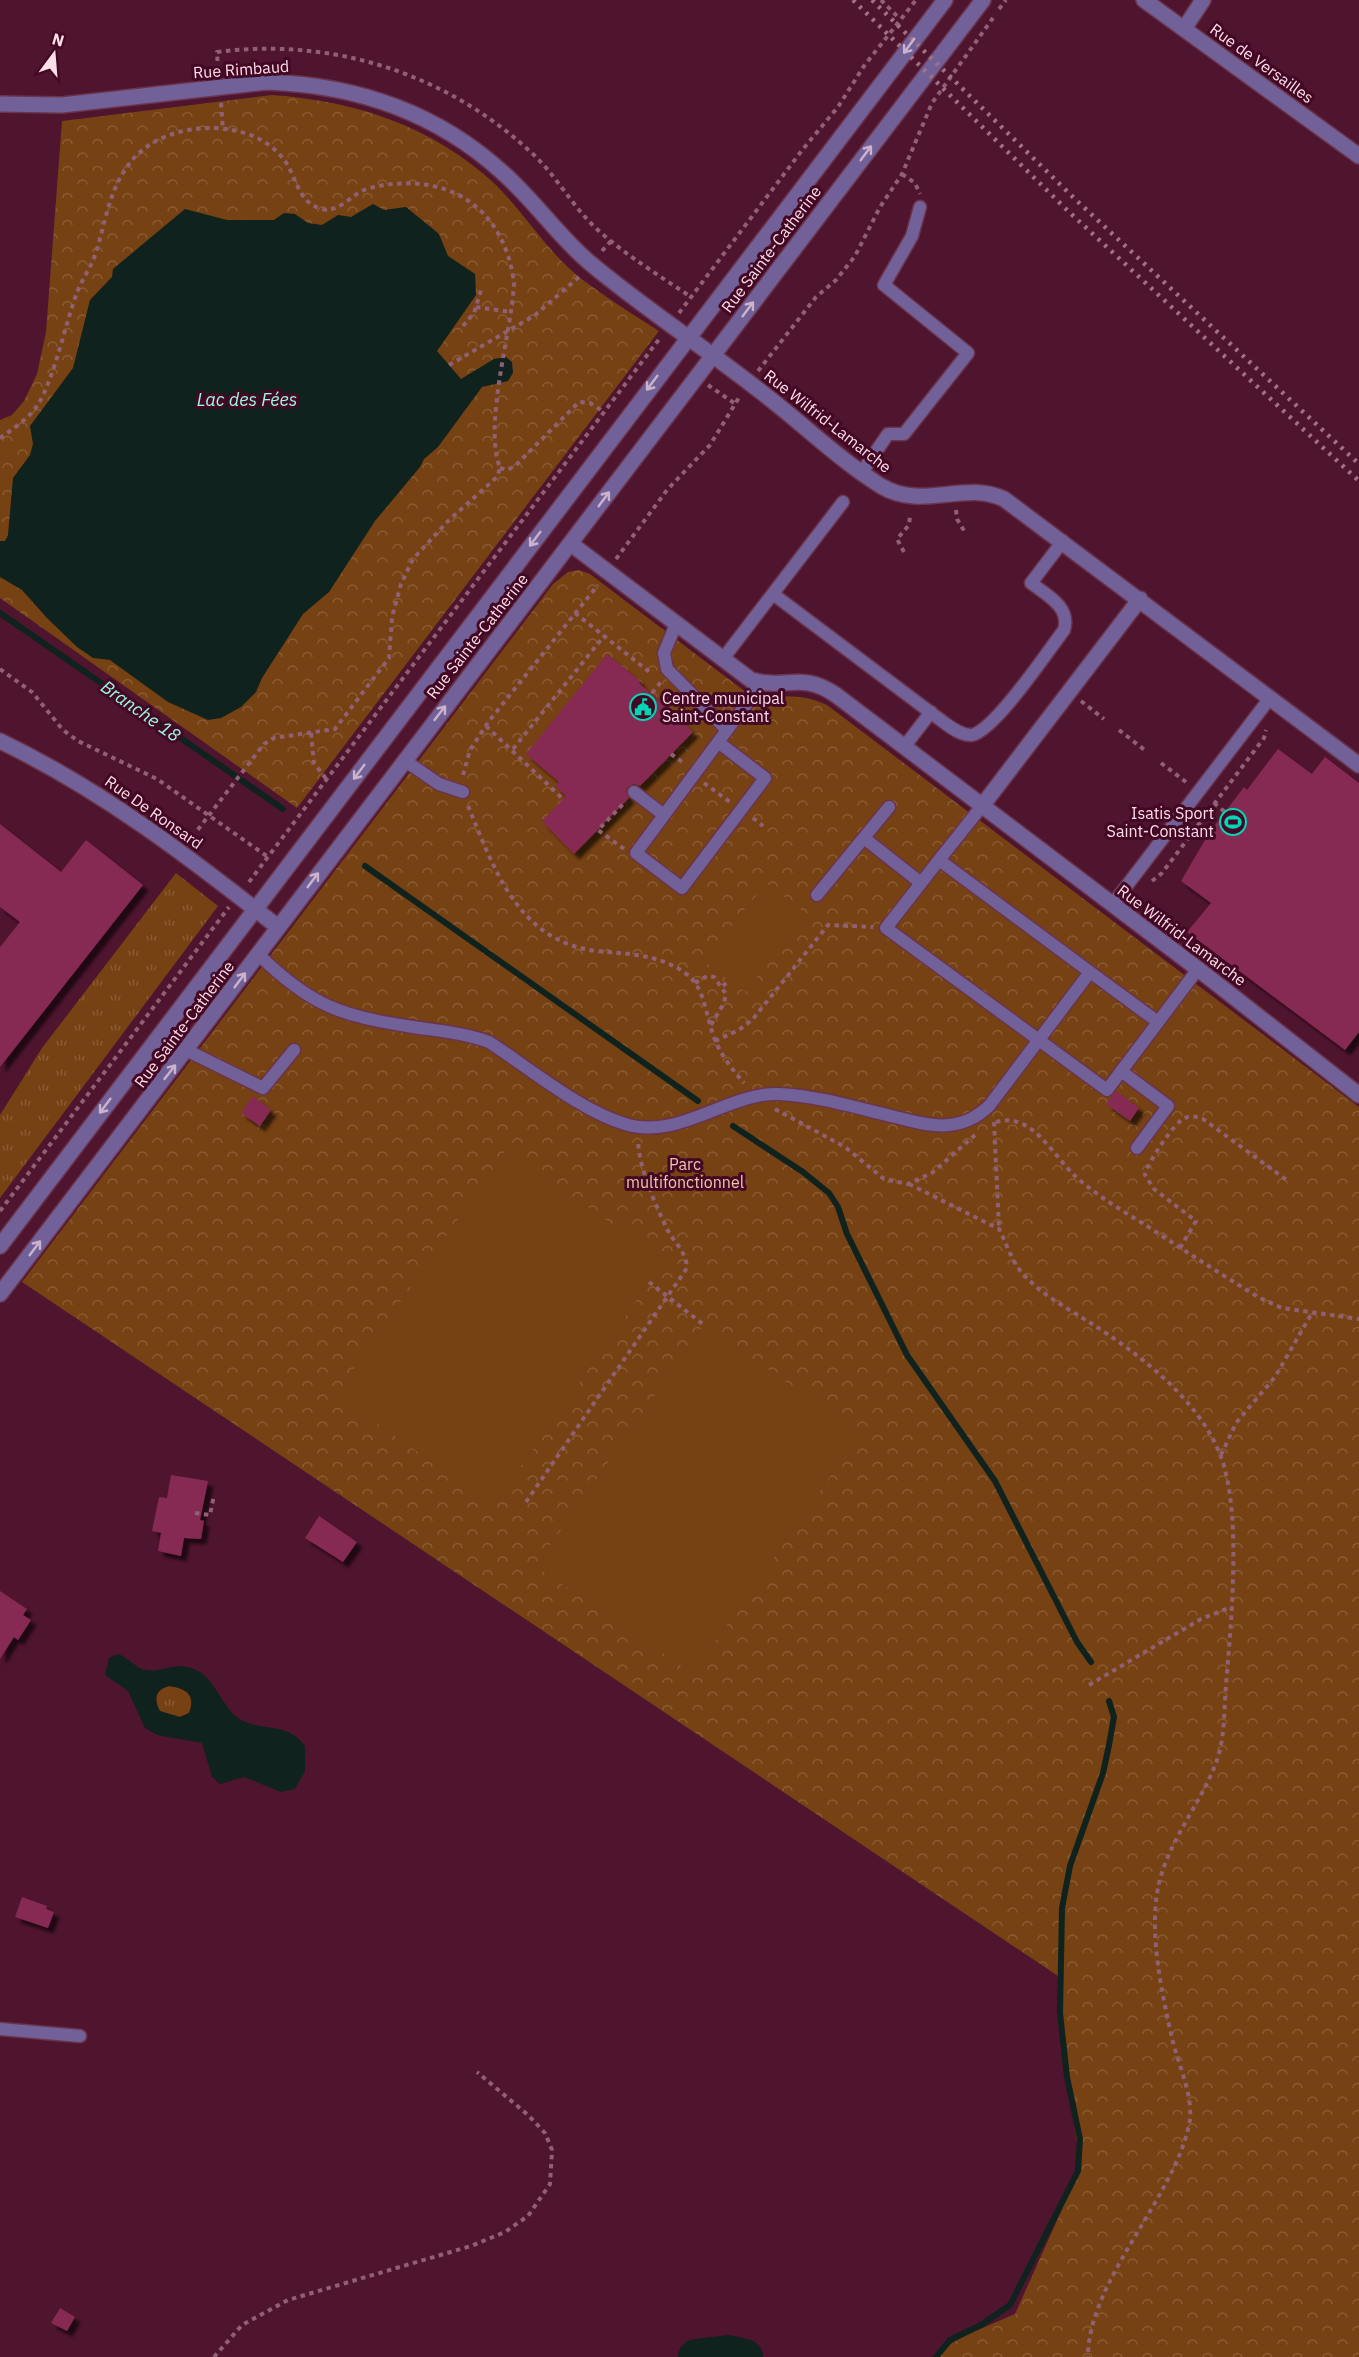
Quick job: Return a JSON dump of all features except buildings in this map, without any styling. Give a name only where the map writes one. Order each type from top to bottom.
[{"type":"street","name":"Rue Sainte-Catherine","points":[[0,1246],[945,0]]},
{"type":"street","name":"Rue Sainte-Catherine","points":[[0,1294],[259,955],[404,759],[571,544],[983,0]]},
{"type":"street","name":"Rue de Versailles","points":[[1144,0],[1359,156]]},
{"type":"street","points":[[1184,29],[1203,0]]},
{"type":"street","name":"Rue Rimbaud","points":[[0,104],[62,105],[267,82],[298,83],[359,93],[420,115],[472,147],[504,173],[588,262],[688,337]]},
{"type":"street","name":"Rue Wilfrid-Lamarche","points":[[688,337],[862,472],[898,494],[928,498],[975,492],[997,495],[1063,541],[1359,765]]},
{"type":"street","name":"Rue Wilfrid-Lamarche","points":[[571,544],[742,675],[759,682],[809,681],[818,684],[1198,969],[1359,1095]]},
{"type":"street","points":[[982,806],[1140,599]]},
{"type":"street","name":"Rue De Ronsard","points":[[0,741],[69,776],[111,802],[278,927]]},
{"type":"lane","points":[[862,472],[888,434],[904,434],[968,352],[884,285],[904,253],[920,207]]},
{"type":"lane","points":[[722,660],[843,502]]},
{"type":"lane","points":[[773,594],[955,730],[973,735],[996,718],[1064,630],[1066,615],[1061,607],[1031,583],[1063,541]]},
{"type":"lane","points":[[676,624],[664,653],[667,669],[728,730]]},
{"type":"lane","points":[[718,742],[765,778],[682,888],[636,853],[718,742],[728,730],[759,682]]},
{"type":"lane","points":[[1112,904],[1270,698]]},
{"type":"lane","points":[[904,747],[930,712]]},
{"type":"lane","points":[[404,759],[439,784],[463,792]]},
{"type":"lane","points":[[634,792],[664,815]]},
{"type":"lane","points":[[982,806],[886,928],[1107,1090],[1198,969]]},
{"type":"lane","points":[[817,896],[889,807]]},
{"type":"lane","points":[[864,838],[921,883]]},
{"type":"lane","points":[[939,860],[1158,1022]]},
{"type":"lane","points":[[259,955],[291,984],[325,1006],[378,1022],[472,1035],[489,1042],[600,1115],[627,1125],[656,1127],[681,1122],[758,1095],[779,1094],[822,1100],[917,1122],[948,1125],[975,1119],[989,1106],[1090,972]]},
{"type":"lane","points":[[186,1050],[263,1088],[294,1050]]},
{"type":"lane","points":[[1121,1071],[1168,1106],[1137,1148]]},
{"type":"lane","points":[[0,2029],[80,2036]]},
{"type":"path","points":[[881,0],[900,19]]},
{"type":"path","points":[[680,311],[803,149],[838,108],[864,66],[916,0]]},
{"type":"path","points":[[760,368],[816,297],[851,262],[880,207],[902,174],[932,104],[970,54],[1006,0]]},
{"type":"path","points":[[221,99],[223,130]]},
{"type":"path","points":[[0,438],[27,418],[44,392],[79,288],[93,264],[111,194],[118,180],[135,157],[172,134],[191,128],[238,132],[273,149],[285,160],[308,203],[325,210],[334,209],[368,188],[402,184],[437,186],[477,207],[494,223],[512,263],[514,283],[496,412],[497,459],[500,468],[497,477],[449,520],[413,559],[401,584],[394,610],[391,647],[381,670],[336,729],[274,738],[264,744],[196,832]]},
{"type":"path","points":[[902,174],[915,183],[920,193],[920,207]]},
{"type":"path","points":[[602,251],[611,240]]},
{"type":"path","points":[[449,365],[507,334],[534,316],[579,277]]},
{"type":"path","points":[[463,326],[477,307],[481,290]]},
{"type":"path","points":[[477,307],[511,312]]},
{"type":"path","name":"Rue Sainte-Catherine","points":[[254,876],[661,338]]},
{"type":"path","points":[[709,386],[734,403]]},
{"type":"path","points":[[614,562],[667,490],[710,445],[741,395]]},
{"type":"path","points":[[500,468],[508,470],[517,464],[579,402],[590,403],[604,412]]},
{"type":"path","points":[[956,510],[957,519],[966,534]]},
{"type":"path","points":[[904,552],[897,539],[909,525],[910,516]]},
{"type":"path","points":[[600,582],[486,726],[466,759],[463,792],[499,880],[520,909],[553,935],[580,947],[642,956],[666,963],[686,973],[695,983],[715,1041],[726,1063],[745,1084]]},
{"type":"path","points":[[575,613],[669,688]]},
{"type":"path","points":[[513,748],[604,636]]},
{"type":"path","name":"Rue De Ronsard","points":[[0,669],[32,692],[63,730],[78,741],[157,779],[268,857]]},
{"type":"path","points":[[652,693],[662,682]]},
{"type":"path","points":[[1077,698],[1104,719]]},
{"type":"path","points":[[1148,884],[1162,873],[1264,738],[1269,722]]},
{"type":"path","points":[[486,726],[513,748],[563,799]]},
{"type":"path","points":[[1119,730],[1146,751]]},
{"type":"path","points":[[310,733],[314,763],[327,780]]},
{"type":"path","points":[[671,754],[687,765],[692,758]]},
{"type":"path","points":[[1161,763],[1186,782]]},
{"type":"path","points":[[702,781],[733,804]]},
{"type":"path","points":[[626,850],[598,830],[625,802],[630,806]]},
{"type":"path","points":[[1214,803],[1225,812]]},
{"type":"path","points":[[750,816],[763,826]]},
{"type":"path","name":"Rue Sainte-Catherine","points":[[0,1210],[226,912]]},
{"type":"path","points":[[715,1041],[739,1030],[753,1019],[828,925],[886,928]]},
{"type":"path","points":[[695,983],[707,976],[714,977],[723,986],[726,994],[724,1003],[711,1026]]},
{"type":"path","points":[[723,986],[729,980]]},
{"type":"path","points":[[774,1109],[845,1147],[884,1179],[908,1184],[999,1229]]},
{"type":"path","points":[[1180,1248],[1196,1221],[1154,1189],[1145,1175],[1149,1162],[1180,1120],[1194,1116],[1203,1119],[1262,1165],[1288,1181]]},
{"type":"path","points":[[1088,2357],[1095,2320],[1105,2294],[1175,2164],[1190,2121],[1187,2096],[1171,2036],[1154,1928],[1157,1891],[1165,1866],[1217,1760],[1223,1730],[1231,1607],[1230,1498],[1221,1455],[1204,1426],[1180,1396],[1128,1347],[1034,1285],[1012,1258],[999,1229],[992,1123],[1012,1121],[1023,1125],[1042,1139],[1076,1177],[1180,1248],[1272,1304],[1359,1319]]},
{"type":"path","points":[[526,1502],[687,1268],[687,1260],[667,1230],[648,1182],[639,1150],[638,1126]]},
{"type":"path","points":[[908,1184],[932,1173],[977,1133]]},
{"type":"path","points":[[649,1282],[669,1294],[704,1325]]},
{"type":"path","points":[[1221,1455],[1236,1424],[1275,1377],[1312,1312]]},
{"type":"path","points":[[195,1513],[210,1515],[214,1495]]},
{"type":"path","points":[[1089,1685],[1201,1619],[1231,1607]]},
{"type":"path","points":[[214,2357],[242,2325],[288,2300],[471,2246],[505,2232],[528,2216],[550,2184],[552,2150],[545,2133],[528,2115],[477,2072]]},
{"type":"green space","points":[[272,95],[334,103],[363,111],[420,132],[446,147],[472,164],[496,185],[567,267],[608,298],[659,331],[297,808],[0,598],[0,420],[12,415],[24,401],[37,374],[46,332],[62,121]]},
{"type":"green space","name":"Parc multifonctionnel","points":[[579,570],[590,574],[747,693],[805,698],[827,705],[1359,1107],[1359,2357],[938,2357],[940,2350],[966,2335],[1015,2314],[1081,2167],[1061,2043],[1058,1976],[22,1282],[553,584],[568,572]]},
{"type":"green space","points":[[176,873],[218,906],[0,1198],[0,1115],[42,1048]]},
{"type":"green space","points":[[766,883],[807,914],[745,992],[704,961]]},
{"type":"green space","points":[[506,1150],[664,1260],[494,1505],[336,1395]]},
{"type":"green space","points":[[704,1325],[860,1433],[693,1674],[536,1566]]},
{"type":"green space","points":[[169,1686],[188,1694],[191,1701],[189,1713],[180,1717],[160,1712],[157,1703],[158,1693]]},
{"type":"water","name":"Lac des Fées","points":[[373,204],[384,210],[406,207],[439,234],[448,256],[475,274],[476,295],[437,351],[461,379],[494,359],[506,357],[512,362],[513,373],[508,381],[482,387],[438,447],[424,459],[420,467],[375,521],[329,592],[303,614],[262,678],[256,692],[241,707],[221,718],[208,720],[168,702],[110,660],[93,658],[77,647],[22,590],[0,577],[0,541],[5,541],[8,535],[13,478],[30,455],[33,444],[30,426],[73,368],[90,300],[112,277],[113,269],[185,209],[227,220],[274,220],[284,213],[295,214],[308,223],[322,225],[338,215],[351,217]]},
{"type":"water","points":[[118,1654],[146,1670],[175,1666],[189,1667],[209,1680],[230,1710],[243,1721],[284,1730],[298,1738],[305,1746],[305,1771],[295,1789],[281,1792],[244,1777],[220,1784],[212,1777],[202,1743],[157,1735],[145,1728],[128,1691],[105,1675],[109,1658]],"holes":[[[169,1686],[185,1691],[192,1701],[189,1713],[180,1717],[160,1711],[157,1703],[160,1690]]]},
{"type":"waterway","name":"Branche 18","points":[[0,613],[283,809]]},
{"type":"waterway","points":[[365,866],[698,1101]]},
{"type":"waterway","points":[[733,1126],[803,1172],[829,1193],[838,1207],[847,1234],[907,1355],[995,1481],[1077,1642],[1091,1662]]},
{"type":"waterway","points":[[936,2357],[950,2340],[981,2325],[1010,2305],[1078,2171],[1080,2139],[1067,2077],[1060,2013],[1062,1908],[1070,1866],[1103,1773],[1114,1717],[1109,1701]]},
{"type":"waterway","points":[[696,2357],[728,2353],[745,2357]]},
{"type":"railway","points":[[853,0],[1067,210],[1359,481]]},
{"type":"railway","points":[[872,0],[1075,199],[1359,464]]},
{"type":"place","name":"Centre municipal Saint-Constant","points":[[643,707]]},
{"type":"place","name":"Isatis Sport Saint-Constant","points":[[1233,822]]}]
